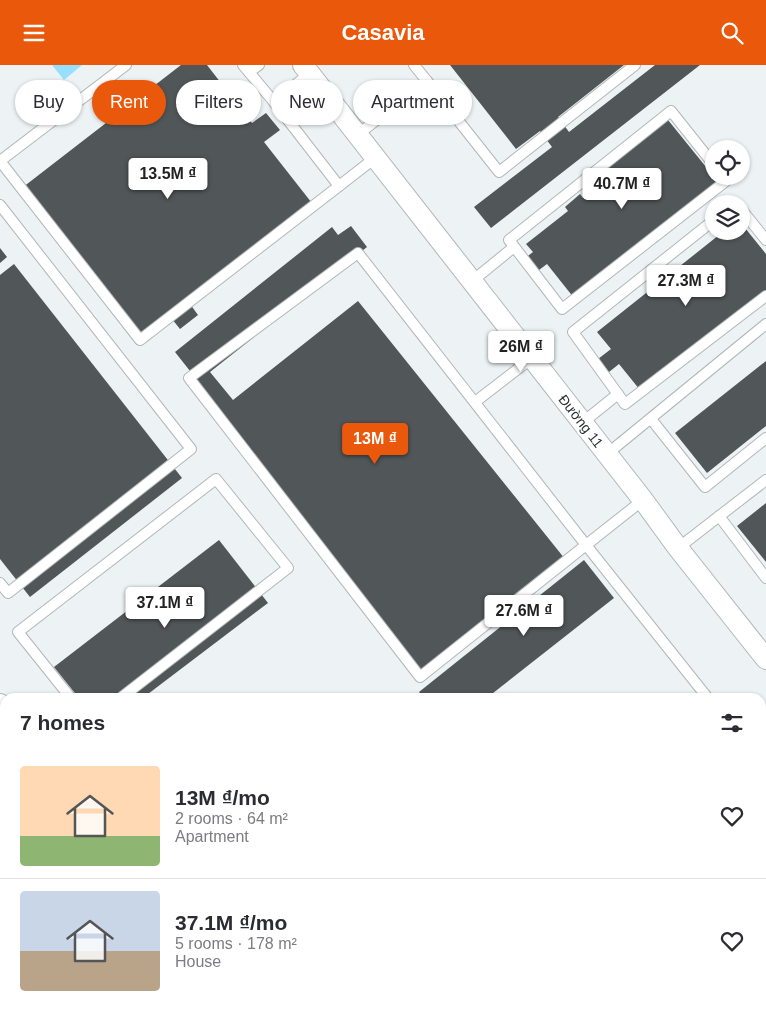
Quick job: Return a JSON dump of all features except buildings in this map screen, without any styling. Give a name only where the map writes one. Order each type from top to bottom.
[{"type":"street","name":"Đường 11","points":[[306,69],[766,659]]},
{"type":"lane","points":[[126,65],[0,161],[140,340],[375,158]]},
{"type":"lane","points":[[259,65],[246,69],[271,98]]},
{"type":"lane","points":[[414,65],[426,80]]},
{"type":"lane","points":[[461,125],[499,173],[635,65]]},
{"type":"lane","points":[[295,80],[306,69]]},
{"type":"lane","points":[[705,154],[671,111],[508,240],[562,309],[721,185]]},
{"type":"lane","points":[[292,125],[339,186]]},
{"type":"lane","points":[[357,135],[370,125]]},
{"type":"lane","points":[[0,205],[191,449],[8,593],[0,583]]},
{"type":"lane","points":[[750,220],[766,240]]},
{"type":"lane","points":[[705,227],[572,332],[626,404],[766,296]]},
{"type":"lane","points":[[471,281],[514,247]]},
{"type":"lane","points":[[643,500],[586,545],[420,677],[189,378],[358,253],[586,545],[704,693]]},
{"type":"lane","points":[[607,454],[766,324]]},
{"type":"lane","points":[[475,402],[532,358]]},
{"type":"lane","points":[[582,423],[618,394]]},
{"type":"lane","points":[[651,419],[705,487],[766,438]]},
{"type":"lane","points":[[67,693],[18,632],[216,479],[288,568],[127,693]]},
{"type":"lane","points":[[678,548],[766,480]]},
{"type":"lane","points":[[720,516],[766,578]]},
{"type":"shaded area","points":[[52,65],[82,65],[64,80]]}]
